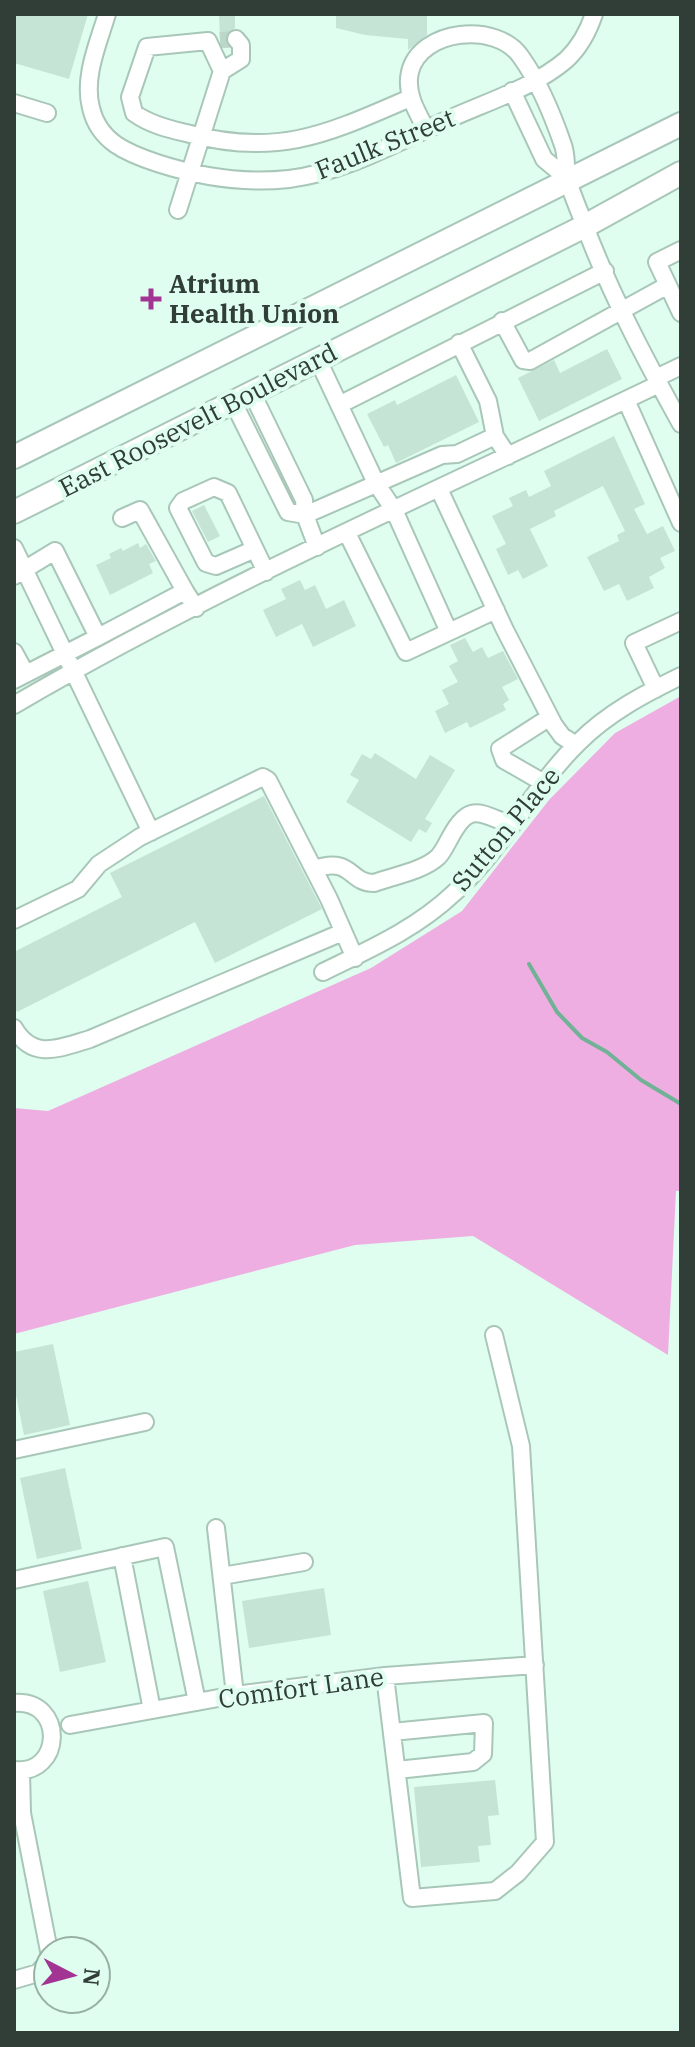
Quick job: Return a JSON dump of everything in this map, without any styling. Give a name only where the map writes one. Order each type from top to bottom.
[{"type":"highway","name":"East Roosevelt Boulevard","points":[[14,457],[681,124]]},
{"type":"highway","name":"East Roosevelt Boulevard","points":[[14,512],[585,226],[681,173]]},
{"type":"street","name":"Faulk Street","points":[[107,14],[94,55],[89,95],[95,120],[111,142],[122,150],[189,173],[246,181],[311,176],[350,164],[534,81],[564,61],[579,46],[594,14]]},
{"type":"street","points":[[426,129],[410,98],[410,72],[414,62],[431,47],[453,36],[483,34],[506,42],[522,57],[565,148],[568,179],[585,226],[623,312],[681,424]]},
{"type":"street","points":[[178,210],[222,71],[221,40]]},
{"type":"street","points":[[222,71],[241,59],[241,45],[221,40],[147,47],[130,97],[134,113],[142,119],[200,137],[249,144],[289,143],[337,130],[410,98]]},
{"type":"street","points":[[512,91],[544,159],[568,179]]},
{"type":"street","points":[[14,103],[47,113]]},
{"type":"street","points":[[679,308],[657,262],[681,250]]},
{"type":"street","points":[[339,405],[605,271]]},
{"type":"street","points":[[502,321],[523,360],[530,361],[668,285]]},
{"type":"street","points":[[459,343],[488,401],[495,436],[508,456]]},
{"type":"street","points":[[318,360],[376,483],[394,510],[449,632]]},
{"type":"street","points":[[14,705],[72,671],[266,572],[626,400],[681,366]]},
{"type":"street","points":[[243,398],[288,512],[305,515],[442,455],[457,454],[495,436]]},
{"type":"street","points":[[626,400],[681,523]]},
{"type":"street","points":[[255,549],[216,566],[206,563],[178,508],[183,501],[214,487],[228,493],[255,549],[266,572]]},
{"type":"street","points":[[439,489],[550,717],[562,736],[576,745]]},
{"type":"street","points":[[122,518],[140,510],[196,608]]},
{"type":"street","points":[[305,515],[317,547]]},
{"type":"street","points":[[347,533],[405,652],[496,610]]},
{"type":"street","points":[[14,548],[19,573],[64,655],[151,832]]},
{"type":"street","points":[[19,573],[55,551],[98,637]]},
{"type":"street","points":[[14,652],[20,677],[185,591]]},
{"type":"street","points":[[656,689],[634,643],[681,621]]},
{"type":"street","name":"Sutton Place","points":[[323,972],[398,935],[453,895],[475,873],[576,745],[607,717],[681,676]]},
{"type":"street","points":[[544,783],[504,760],[500,749],[550,717]]},
{"type":"street","points":[[14,920],[78,889],[99,864],[151,832],[263,777],[268,780],[314,869],[355,958]]},
{"type":"street","points":[[314,869],[329,864],[342,866],[367,883],[374,883],[428,864],[439,856],[460,819],[469,813],[479,813],[512,825]]},
{"type":"street","points":[[14,1028],[22,1042],[39,1049],[56,1049],[90,1039],[343,932]]},
{"type":"street","points":[[385,1676],[412,1898],[495,1891],[518,1873],[545,1842],[521,1446],[494,1335]]},
{"type":"street","points":[[14,1450],[145,1422]]},
{"type":"street","points":[[216,1528],[235,1695]]},
{"type":"street","points":[[14,1580],[165,1547],[197,1702]]},
{"type":"street","points":[[122,1556],[152,1710]]},
{"type":"street","points":[[222,1576],[304,1562]]},
{"type":"street","name":"Comfort Lane","points":[[17,1699],[42,1712],[49,1721],[70,1725],[235,1695],[385,1676],[535,1665]]},
{"type":"street","points":[[49,1721],[53,1732],[51,1747]]},
{"type":"street","points":[[392,1732],[484,1723],[483,1754],[473,1762],[397,1770]]},
{"type":"street","points":[[45,1935],[18,1815],[17,1770],[41,1762],[70,1725]]},
{"type":"shaded area","points":[[681,696],[681,1191],[676,1191],[668,1355],[473,1236],[355,1245],[14,1334],[14,1108],[48,1111],[371,968],[462,911],[549,800],[615,733]]},
{"type":"building","points":[[14,14],[88,14],[69,79],[14,63]]},
{"type":"building","points":[[219,14],[235,14],[235,28],[226,36],[229,48],[224,48],[220,40]]},
{"type":"building","points":[[336,14],[427,14],[427,35],[408,50],[408,39],[365,35],[336,28]]},
{"type":"building","points":[[607,349],[622,379],[539,421],[518,378],[554,360],[560,373]]},
{"type":"building","points":[[456,375],[479,422],[396,463],[367,414],[395,400],[397,405]]},
{"type":"building","points":[[614,436],[645,504],[634,509],[647,534],[663,526],[675,551],[660,558],[665,568],[649,577],[654,588],[627,601],[619,584],[604,591],[587,557],[619,541],[617,535],[625,531],[603,486],[554,511],[556,516],[530,529],[548,566],[523,579],[518,570],[508,575],[496,549],[506,544],[492,516],[513,506],[509,498],[526,490],[529,497],[551,486],[544,471]]},
{"type":"building","points":[[204,505],[220,536],[208,542],[192,511]]},
{"type":"building","points":[[138,543],[140,548],[146,544],[156,561],[149,564],[153,573],[110,595],[96,565],[111,558],[109,554]]},
{"type":"building","points":[[300,580],[305,590],[315,585],[326,609],[344,600],[356,626],[313,647],[302,624],[276,637],[263,610],[286,599],[281,589]]},
{"type":"building","points":[[465,638],[473,652],[482,647],[488,658],[503,651],[518,679],[502,687],[509,700],[503,704],[506,710],[470,728],[467,722],[445,733],[435,711],[449,704],[442,690],[458,682],[449,666],[458,661],[450,645]]},
{"type":"building","points":[[375,753],[416,779],[430,755],[455,770],[425,819],[432,823],[426,833],[419,829],[411,842],[346,802],[359,780],[350,775],[362,754],[371,759]]},
{"type":"building","points":[[264,796],[322,909],[215,963],[195,922],[17,1012],[14,1006],[14,952],[122,897],[110,873]]},
{"type":"building","points":[[53,1344],[70,1425],[24,1435],[14,1385],[14,1352]]},
{"type":"building","points":[[65,1468],[82,1549],[37,1559],[20,1478]]},
{"type":"building","points":[[88,1581],[106,1662],[60,1672],[43,1591]]},
{"type":"building","points":[[324,1588],[331,1635],[249,1648],[242,1601]]},
{"type":"building","points":[[495,1780],[499,1815],[488,1816],[491,1845],[478,1846],[480,1862],[421,1867],[414,1787]]},
{"type":"waterway","points":[[529,964],[557,1012],[582,1038],[681,1104]]},
{"type":"tunnel","points":[[220,40],[236,39]]},
{"type":"place","name":"Atrium Health Union","points":[[151,299]]}]
